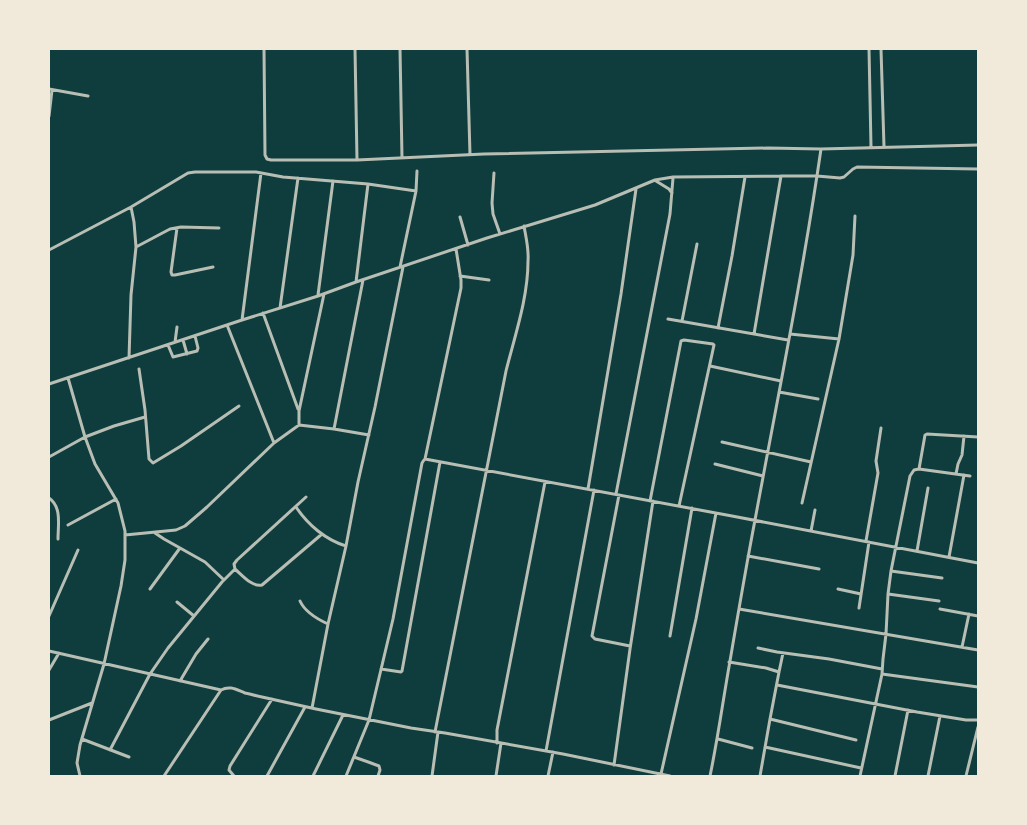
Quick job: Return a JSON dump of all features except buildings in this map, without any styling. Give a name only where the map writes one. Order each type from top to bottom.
[{"type":"street","points":[[264,49],[265,156],[267,159],[356,160],[470,155],[978,145]]},
{"type":"street","points":[[355,49],[356,160]]},
{"type":"street","points":[[400,49],[402,158]]},
{"type":"street","points":[[467,49],[470,155]]},
{"type":"street","points":[[868,49],[871,147]]},
{"type":"street","points":[[881,49],[884,147]]},
{"type":"street","points":[[49,116],[50,90],[88,96]]},
{"type":"street","points":[[710,776],[718,739],[729,662],[748,556],[789,340],[821,149]]},
{"type":"street","points":[[49,384],[524,226],[595,205],[655,180],[673,177],[817,176],[844,178],[853,169],[858,167],[978,169]]},
{"type":"street","points":[[312,708],[402,268],[418,171]]},
{"type":"street","points":[[49,250],[132,207],[188,173],[261,173],[416,191]]},
{"type":"street","points":[[242,320],[261,173]]},
{"type":"street","points":[[494,173],[492,203],[500,234]]},
{"type":"street","points":[[754,334],[781,176]]},
{"type":"street","points":[[630,646],[595,639],[592,636],[670,214],[673,177]]},
{"type":"street","points":[[718,328],[745,177]]},
{"type":"street","points":[[280,308],[298,178]]},
{"type":"street","points":[[318,296],[333,180]]},
{"type":"street","points":[[655,180],[672,193]]},
{"type":"street","points":[[356,282],[368,184]]},
{"type":"street","points":[[588,489],[621,294],[636,189]]},
{"type":"street","points":[[129,358],[131,295],[136,247],[132,207]]},
{"type":"street","points":[[802,503],[839,339],[853,254],[855,216]]},
{"type":"street","points":[[460,217],[468,245]]},
{"type":"street","points":[[432,776],[436,732],[506,371],[527,279],[528,253],[524,226]]},
{"type":"street","points":[[178,228],[172,275],[213,267]]},
{"type":"street","points":[[136,247],[170,229],[220,228]]},
{"type":"street","points":[[682,321],[697,244]]},
{"type":"street","points":[[346,776],[369,720],[392,619],[422,463],[425,459],[458,306],[461,288],[456,249]]},
{"type":"street","points":[[460,276],[489,280]]},
{"type":"street","points":[[334,429],[363,280]]},
{"type":"street","points":[[298,411],[324,293]]},
{"type":"street","points":[[263,313],[298,411],[299,426]]},
{"type":"street","points":[[668,319],[789,340]]},
{"type":"street","points":[[227,325],[274,443]]},
{"type":"street","points":[[175,342],[177,327]]},
{"type":"street","points":[[790,334],[839,339]]},
{"type":"street","points":[[168,345],[173,357],[197,351],[194,336]]},
{"type":"street","points":[[183,340],[187,354]]},
{"type":"street","points":[[614,765],[652,501],[681,340],[684,340],[714,345],[679,506]]},
{"type":"street","points":[[710,366],[781,380]]},
{"type":"street","points":[[139,369],[146,417],[149,459],[153,463],[239,406]]},
{"type":"street","points":[[68,378],[84,437],[95,464],[116,499],[126,535],[121,586],[104,664],[82,738],[77,763],[80,776]]},
{"type":"street","points":[[779,392],[818,399]]},
{"type":"street","points":[[49,457],[84,437],[146,417]]},
{"type":"street","points":[[126,535],[176,530],[185,526],[274,443],[299,426],[369,435]]},
{"type":"street","points":[[859,608],[878,473],[876,461],[881,428]]},
{"type":"street","points":[[919,468],[925,435],[978,437]]},
{"type":"street","points":[[956,474],[961,460],[964,436]]},
{"type":"street","points":[[722,442],[811,462]]},
{"type":"street","points":[[425,459],[978,563]]},
{"type":"street","points":[[381,669],[402,671],[440,462]]},
{"type":"street","points":[[715,464],[763,476]]},
{"type":"street","points":[[860,776],[882,672],[891,571],[910,476],[914,470],[919,468],[970,476]]},
{"type":"street","points":[[949,557],[964,475]]},
{"type":"street","points":[[496,776],[499,743],[497,730],[545,482]]},
{"type":"street","points":[[917,551],[928,488]]},
{"type":"street","points":[[546,751],[594,490]]},
{"type":"street","points":[[110,750],[150,674],[168,648],[234,569],[234,564],[237,560],[306,497]]},
{"type":"street","points":[[49,498],[53,501],[58,512],[58,539]]},
{"type":"street","points":[[68,525],[116,499]]},
{"type":"street","points":[[296,507],[329,540],[346,546]]},
{"type":"street","points":[[670,636],[692,508]]},
{"type":"street","points":[[811,531],[815,510]]},
{"type":"street","points":[[661,774],[696,619],[716,513]]},
{"type":"street","points":[[155,532],[205,562],[224,580]]},
{"type":"street","points":[[234,569],[257,586],[262,584],[322,534]]},
{"type":"street","points":[[150,589],[180,548]]},
{"type":"street","points":[[49,616],[78,550]]},
{"type":"street","points":[[748,556],[819,569]]},
{"type":"street","points":[[891,571],[942,578]]},
{"type":"street","points":[[838,589],[861,594]]},
{"type":"street","points":[[888,594],[939,601]]},
{"type":"street","points":[[300,601],[303,607],[314,617],[328,624]]},
{"type":"street","points":[[177,602],[194,616]]},
{"type":"street","points":[[739,609],[978,650]]},
{"type":"street","points":[[940,609],[978,616]]},
{"type":"street","points":[[962,647],[969,614]]},
{"type":"street","points":[[180,681],[196,654],[208,639]]},
{"type":"street","points":[[758,648],[830,659],[882,672],[978,687]]},
{"type":"street","points":[[49,651],[221,690],[233,688],[343,715],[553,752],[668,776]]},
{"type":"street","points":[[49,670],[59,653]]},
{"type":"street","points":[[760,776],[783,653]]},
{"type":"street","points":[[729,662],[780,672]]},
{"type":"street","points":[[777,685],[940,716],[978,720]]},
{"type":"street","points":[[164,776],[221,690]]},
{"type":"street","points":[[234,776],[229,770],[230,766],[272,699]]},
{"type":"street","points":[[49,720],[92,702]]},
{"type":"street","points":[[267,776],[305,707]]},
{"type":"street","points":[[895,776],[908,710]]},
{"type":"street","points":[[313,776],[343,715]]},
{"type":"street","points":[[928,776],[940,716]]},
{"type":"street","points":[[770,720],[856,740]]},
{"type":"street","points":[[966,776],[978,726]]},
{"type":"street","points":[[82,738],[129,757]]},
{"type":"street","points":[[718,739],[752,748]]},
{"type":"street","points":[[765,747],[861,768]]},
{"type":"street","points":[[548,776],[553,752]]},
{"type":"street","points":[[354,758],[379,766],[378,776]]}]
